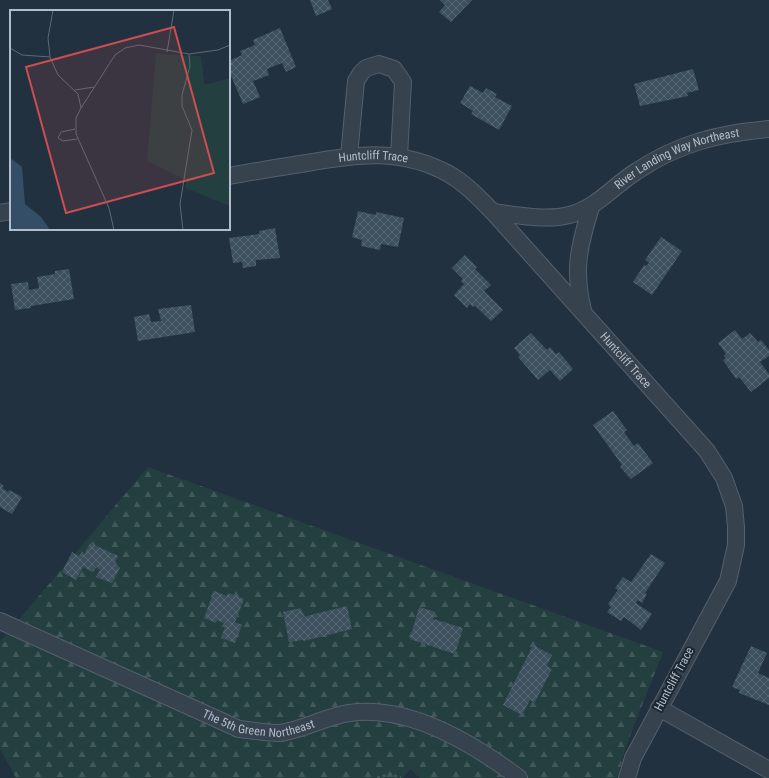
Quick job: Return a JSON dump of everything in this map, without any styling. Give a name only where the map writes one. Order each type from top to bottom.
[{"type":"street","points":[[349,156],[356,81],[366,68],[379,64],[394,69],[403,82],[399,156]]},
{"type":"street","name":"River Landing Way Northeast","points":[[492,212],[524,216],[568,216],[591,206],[637,171],[684,146],[734,132],[769,129]]},
{"type":"street","name":"Huntcliff Trace","points":[[230,176],[349,156],[374,154],[399,156],[427,164],[450,175],[473,192],[492,212],[708,451],[724,478],[734,506],[736,545],[728,581],[633,758],[627,778]]},
{"type":"street","points":[[584,314],[577,287],[578,265],[581,240],[591,206]]},
{"type":"street","points":[[0,213],[10,211]]},
{"type":"street","name":"The 5th Green Northeast","points":[[0,621],[239,729],[280,733],[348,713],[369,711],[390,714],[424,724],[468,743],[519,778]]},
{"type":"street","points":[[659,708],[769,770]]},
{"type":"path","points":[[377,778],[390,774],[401,778]]},
{"type":"green space","points":[[148,467],[663,652],[628,741],[617,778],[420,778],[410,769],[403,778],[16,778],[0,749],[0,642]]},
{"type":"building","points":[[310,0],[328,0],[332,9],[316,16]]},
{"type":"building","points":[[440,0],[472,0],[451,22],[439,12],[445,5]]},
{"type":"building","points":[[280,28],[296,67],[286,72],[282,63],[267,69],[269,75],[253,81],[260,97],[243,104],[230,73],[230,61],[242,55],[240,51],[255,45],[253,40]]},
{"type":"building","points":[[693,69],[699,90],[687,93],[688,96],[640,106],[634,84]]},
{"type":"building","points":[[470,86],[483,93],[486,88],[497,94],[495,97],[512,106],[499,130],[471,114],[473,111],[460,103]]},
{"type":"building","points":[[358,211],[376,215],[376,212],[404,218],[398,247],[381,244],[380,250],[361,246],[362,240],[352,237]]},
{"type":"building","points":[[275,228],[280,258],[256,260],[256,266],[243,268],[242,262],[233,263],[229,238],[259,234],[259,231]]},
{"type":"building","points":[[661,237],[682,251],[652,295],[633,282],[644,265],[646,266],[649,263],[645,260]]},
{"type":"building","points":[[465,255],[477,267],[475,269],[491,285],[484,291],[503,310],[491,321],[475,306],[473,307],[470,304],[467,308],[454,295],[464,284],[461,281],[463,279],[452,268]]},
{"type":"building","points":[[69,269],[74,299],[15,310],[11,284],[28,282],[29,290],[39,288],[37,277],[55,274],[55,271]]},
{"type":"building","points":[[191,305],[195,332],[138,341],[134,317],[149,314],[151,322],[161,321],[158,309]]},
{"type":"building","points":[[735,330],[742,339],[750,333],[758,342],[761,340],[769,350],[769,356],[760,362],[769,374],[769,378],[751,392],[739,377],[736,379],[723,360],[726,358],[724,356],[726,354],[718,343]]},
{"type":"building","points":[[531,333],[547,350],[550,347],[556,354],[559,352],[573,369],[560,381],[550,370],[538,380],[518,357],[520,355],[514,348]]},
{"type":"building","points":[[613,411],[627,430],[624,432],[634,446],[638,443],[653,463],[631,479],[620,467],[622,465],[593,425]]},
{"type":"building","points":[[0,483],[4,486],[2,488],[8,492],[9,490],[22,497],[12,514],[0,507]]},
{"type":"building","points":[[90,543],[118,556],[114,564],[120,568],[112,583],[96,577],[100,570],[96,567],[93,572],[83,567],[76,580],[62,572],[72,552],[82,558]]},
{"type":"building","points":[[651,554],[665,563],[645,593],[647,594],[642,603],[638,600],[636,603],[652,614],[641,630],[624,617],[621,621],[607,612],[611,607],[608,604],[618,590],[615,588],[623,577],[631,582]]},
{"type":"building","points":[[214,591],[227,596],[228,593],[244,599],[235,622],[242,625],[235,643],[221,638],[226,624],[217,620],[216,623],[204,618]]},
{"type":"building","points":[[347,606],[352,629],[304,641],[289,642],[283,612],[301,608],[303,617]]},
{"type":"building","points":[[419,607],[435,612],[433,619],[463,628],[455,654],[410,639]]},
{"type":"building","points":[[533,645],[552,655],[547,666],[552,669],[535,702],[530,700],[522,715],[503,705]]},
{"type":"building","points":[[751,646],[767,653],[758,673],[769,678],[769,705],[739,693],[740,690],[732,687]]}]
